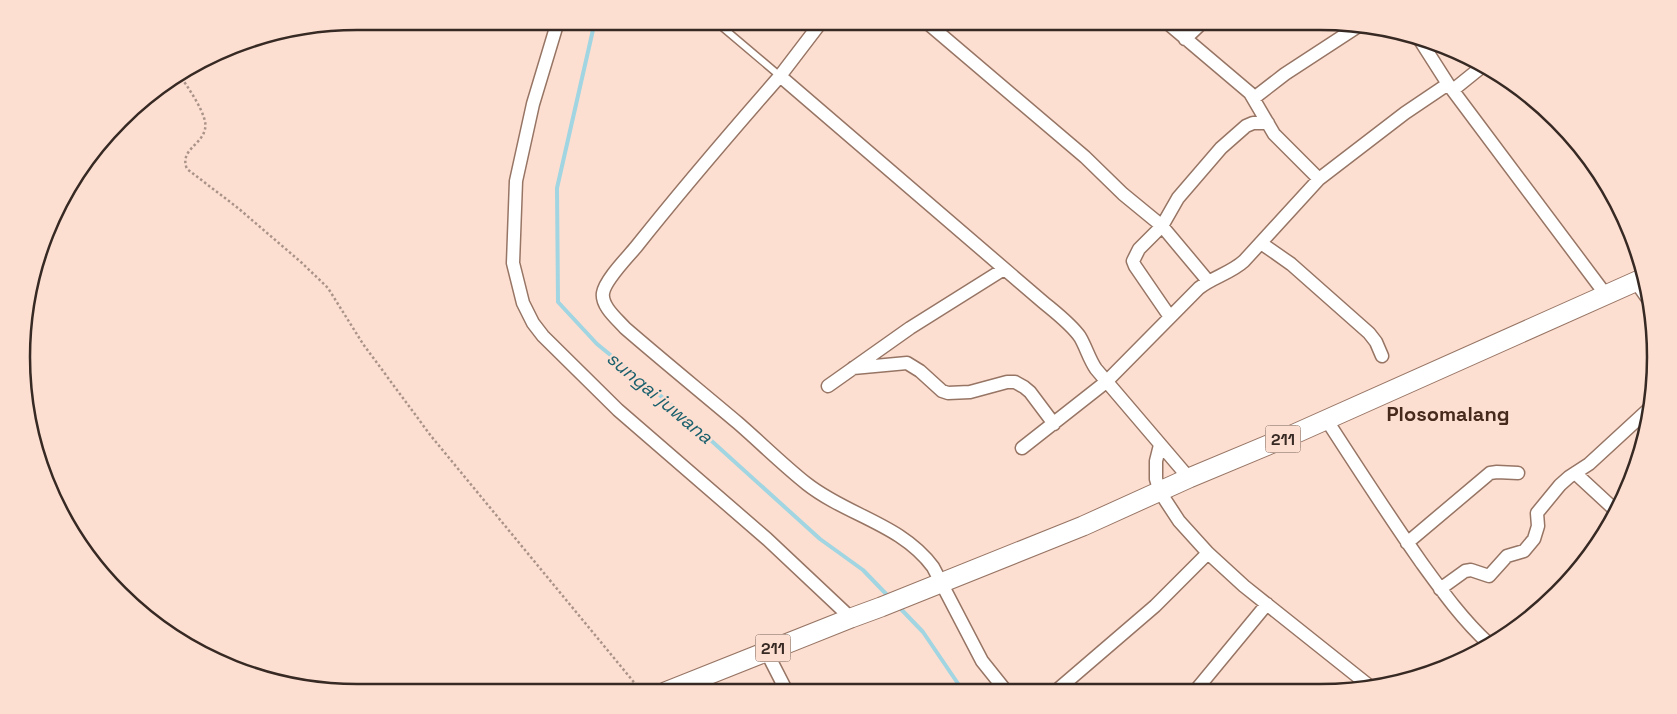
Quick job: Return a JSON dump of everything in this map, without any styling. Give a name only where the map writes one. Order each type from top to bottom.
[{"type":"main road","name":"211","points":[[685,684],[1083,526],[1638,281]]},
{"type":"street","points":[[555,30],[533,104],[516,181],[513,263],[523,303],[533,323],[618,410],[768,538],[851,618]]},
{"type":"street","points":[[815,30],[780,76],[662,215],[609,281],[603,295],[605,303],[625,328],[807,484],[832,502],[882,525],[917,549],[933,567],[982,662],[1000,684]]},
{"type":"street","points":[[936,30],[1085,157],[1123,194],[1162,226],[1208,281]]},
{"type":"street","points":[[1175,30],[1244,87],[1254,98],[1274,134],[1319,179]]},
{"type":"street","points":[[1185,39],[1194,30]]},
{"type":"street","points":[[1254,98],[1285,74],[1350,32]]},
{"type":"street","points":[[1426,48],[1451,87],[1606,294]]},
{"type":"street","points":[[1022,448],[1106,382],[1199,288],[1208,281],[1239,266],[1319,179],[1404,113],[1451,87],[1476,70]]},
{"type":"street","points":[[780,76],[1076,332],[1092,364],[1106,382],[1190,478]]},
{"type":"street","points":[[1170,317],[1138,272],[1133,261],[1139,249],[1162,226],[1178,198],[1221,148],[1246,126],[1254,123],[1268,123]]},
{"type":"street","points":[[1261,243],[1291,264],[1369,333],[1376,342],[1382,356]]},
{"type":"street","points":[[828,386],[910,328],[1004,269]]},
{"type":"street","points":[[853,368],[907,363],[920,371],[942,391],[948,393],[970,392],[994,385],[1015,382],[1024,386],[1030,392],[1054,424]]},
{"type":"street","points":[[1440,589],[1465,571],[1471,570],[1489,576],[1507,556],[1524,551],[1537,532],[1537,513],[1539,509],[1560,485],[1588,464],[1642,416]]},
{"type":"street","points":[[1326,419],[1392,522],[1440,589],[1485,640]]},
{"type":"street","points":[[1160,445],[1155,471],[1156,479],[1160,492],[1179,521],[1208,553],[1244,586],[1363,681]]},
{"type":"street","points":[[1407,543],[1490,474],[1497,472],[1518,473]]},
{"type":"street","points":[[1575,473],[1611,506]]},
{"type":"street","points":[[1064,684],[1155,606],[1208,553]]},
{"type":"street","points":[[1201,684],[1267,604]]},
{"type":"street","points":[[766,651],[783,684]]},
{"type":"lane","points":[[726,30],[780,76]]},
{"type":"path","points":[[182,81],[201,112],[205,123],[205,130],[186,156],[184,162],[187,169],[238,208],[328,288],[363,344],[431,436],[635,684]]},
{"type":"waterway","name":"sungai juwana","points":[[593,30],[557,188],[558,302],[597,344],[673,406],[820,539],[863,570],[890,598]]},
{"type":"waterway","name":"sungai juwana","points":[[898,606],[923,632],[958,684]]},
{"type":"district","name":"Plosomalang","points":[[1448,414]]}]
